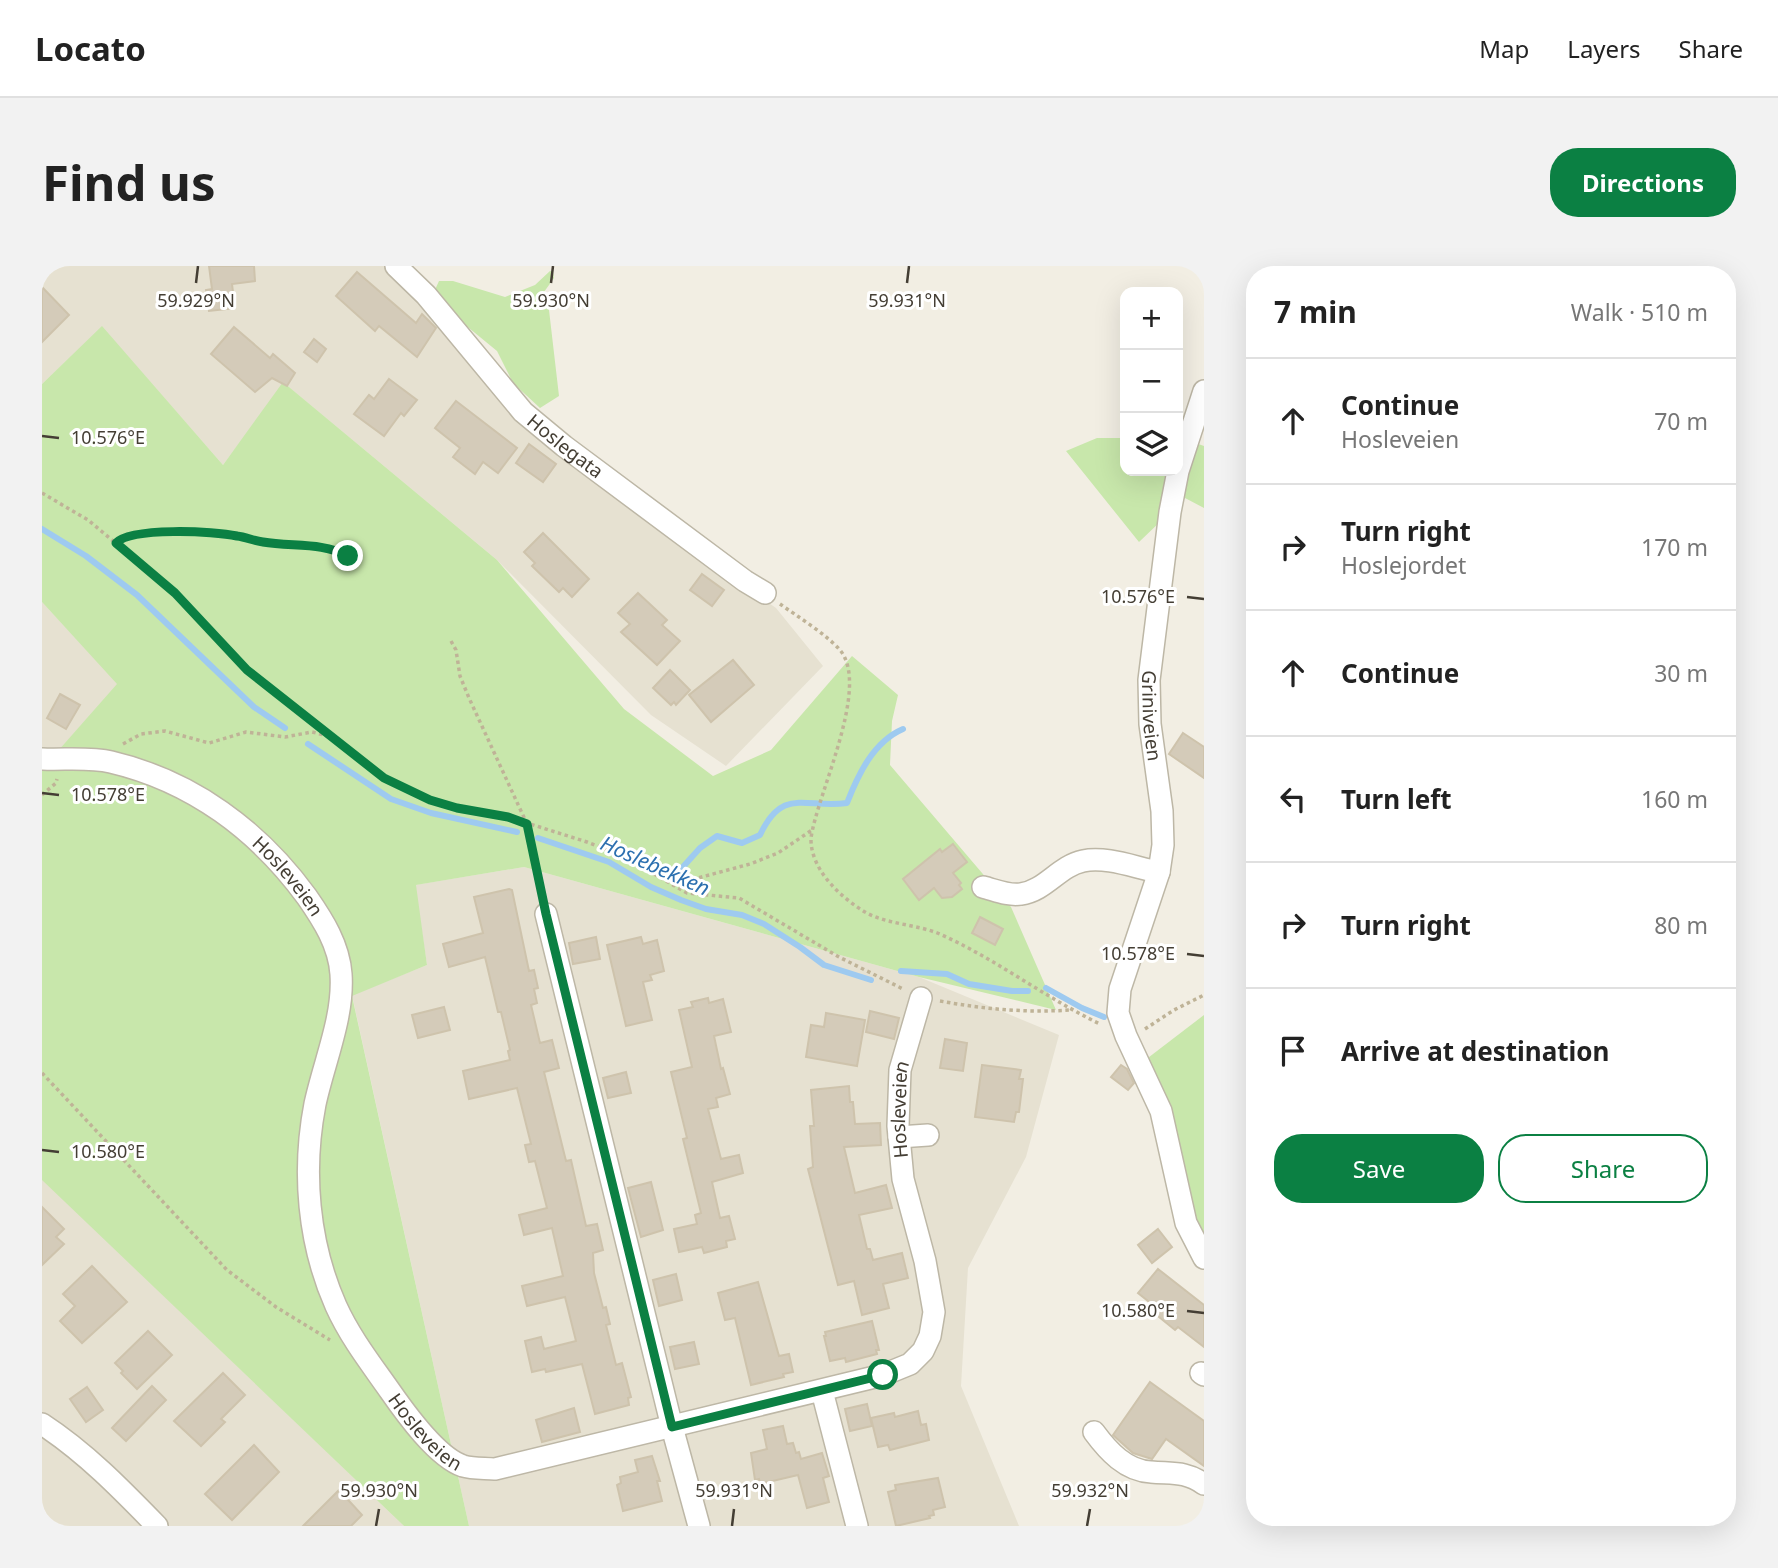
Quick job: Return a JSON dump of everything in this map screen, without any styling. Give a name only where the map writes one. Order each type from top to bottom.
[{"type":"street","name":"Hoslegata","points":[[396,266],[426,295],[523,412],[564,446],[734,573],[765,593]]},
{"type":"street","name":"Griniveien","points":[[1204,391],[1178,471],[1170,512],[1149,680],[1150,724],[1162,811],[1163,845],[1159,872],[1120,989],[1118,1013],[1161,1111],[1186,1223],[1204,1258]]},
{"type":"street","name":"Hosleveien","points":[[42,758],[108,761],[155,774],[194,793],[225,813],[262,843],[289,873],[317,912],[334,942],[341,974],[338,1013],[315,1105],[309,1152],[309,1208],[321,1264],[337,1307],[361,1351],[421,1430],[447,1458],[465,1466],[495,1469],[822,1391],[883,1375],[910,1364],[923,1352],[930,1336],[934,1312],[925,1261],[904,1178],[899,1137],[900,1070],[921,998]]},
{"type":"street","points":[[983,887],[1008,894],[1025,894],[1038,888],[1060,870],[1085,860],[1159,872]]},
{"type":"street","points":[[546,914],[672,1427],[699,1526]]},
{"type":"street","points":[[899,1137],[928,1135]]},
{"type":"street","points":[[822,1391],[857,1526]]},
{"type":"street","points":[[42,1423],[67,1440],[110,1477],[158,1526]]},
{"type":"street","points":[[1094,1432],[1109,1452],[1134,1468],[1191,1475],[1204,1484]]},
{"type":"path","points":[[42,493],[88,520],[116,543],[175,593],[247,670],[384,778],[430,800],[508,817],[587,842],[625,857],[687,893],[739,898],[839,957],[921,998],[978,1008],[1040,1012],[1070,1010],[975,951],[943,936],[866,912],[837,890],[825,876],[811,850],[812,830],[846,717],[849,682],[847,660],[839,649],[765,593]]},
{"type":"path","points":[[116,543],[121,538],[149,533],[215,533],[262,542],[333,548],[348,556]]},
{"type":"path","points":[[451,641],[456,650],[460,676],[468,698],[527,824],[546,914]]},
{"type":"path","points":[[108,761],[114,750],[141,734],[165,731],[209,743],[246,732],[285,737],[312,732],[330,736]]},
{"type":"path","points":[[671,885],[750,864],[778,853],[812,830]]},
{"type":"path","points":[[1126,1036],[1140,1032],[1204,995]]},
{"type":"path","points":[[42,1073],[226,1269],[276,1307],[316,1332],[345,1348],[361,1351]]},
{"type":"shaded area","points":[[42,266],[396,266],[523,426],[663,530],[776,608],[823,666],[726,766],[651,715],[497,560],[284,383],[223,465],[102,327],[42,384]]},
{"type":"shaded area","points":[[42,602],[118,684],[42,769]]},
{"type":"shaded area","points":[[524,867],[919,977],[1059,1035],[1026,1157],[968,1268],[961,1386],[1019,1526],[469,1526],[352,995],[427,965],[415,885]]},
{"type":"shaded area","points":[[42,1179],[404,1526],[42,1526]]},
{"type":"green space","points":[[550,271],[553,272],[554,278],[544,296],[549,310],[559,396],[540,408],[513,383],[497,351],[447,310],[434,292],[439,281],[453,281],[505,297],[535,285]]},
{"type":"green space","points":[[102,326],[223,465],[283,382],[497,560],[624,709],[713,776],[771,750],[852,656],[898,695],[892,721],[890,765],[1011,907],[1056,1010],[919,977],[524,867],[416,885],[427,965],[352,996],[469,1526],[404,1526],[42,1180],[42,769],[117,684],[42,602],[42,384]]},
{"type":"green space","points":[[1097,438],[1120,438],[1120,476],[1183,476],[1183,439],[1204,446],[1204,508],[1185,498],[1139,542],[1066,451]]},
{"type":"green space","points":[[1204,1015],[1204,1258],[1140,1064]]},
{"type":"building","points":[[209,266],[254,266],[255,281],[232,284],[235,308],[209,311],[206,290],[212,289]]},
{"type":"building","points":[[357,272],[416,323],[422,314],[436,328],[417,357],[379,326],[375,331],[336,296]]},
{"type":"building","points":[[42,287],[69,315],[42,342]]},
{"type":"building","points":[[234,327],[270,358],[273,354],[295,373],[287,386],[272,378],[255,392],[211,354]]},
{"type":"building","points":[[314,339],[326,349],[317,362],[304,352]]},
{"type":"building","points":[[389,379],[417,400],[404,416],[401,413],[384,436],[354,414],[369,395],[374,399]]},
{"type":"building","points":[[456,401],[517,448],[498,473],[483,462],[475,474],[453,457],[460,448],[435,428]]},
{"type":"building","points":[[529,444],[556,464],[543,482],[516,463]]},
{"type":"building","points":[[543,533],[589,579],[572,597],[563,588],[559,592],[532,566],[535,563],[524,552]]},
{"type":"building","points":[[702,574],[724,590],[712,606],[690,590]]},
{"type":"building","points":[[638,593],[667,620],[662,625],[680,641],[657,665],[621,632],[630,624],[618,613]]},
{"type":"building","points":[[733,660],[754,685],[711,722],[689,695]]},
{"type":"building","points":[[670,670],[690,690],[676,705],[674,702],[671,705],[653,688]]},
{"type":"building","points":[[60,694],[80,705],[66,729],[47,718]]},
{"type":"building","points":[[1183,733],[1204,747],[1204,778],[1169,754]]},
{"type":"building","points":[[953,844],[967,862],[953,873],[962,889],[952,897],[942,898],[934,888],[919,900],[903,879],[940,849],[942,852]]},
{"type":"building","points":[[512,890],[529,971],[534,970],[538,988],[534,989],[537,1003],[531,1005],[540,1043],[552,1040],[559,1068],[544,1072],[566,1161],[571,1160],[586,1226],[597,1224],[603,1250],[593,1253],[594,1273],[603,1308],[606,1307],[610,1324],[606,1325],[616,1365],[622,1363],[631,1397],[628,1398],[629,1405],[595,1414],[582,1364],[546,1372],[545,1369],[532,1372],[525,1341],[541,1337],[544,1349],[576,1341],[565,1297],[527,1306],[522,1286],[563,1276],[552,1228],[524,1235],[519,1215],[547,1208],[535,1161],[529,1162],[525,1145],[531,1144],[517,1088],[469,1099],[463,1071],[510,1060],[510,1050],[485,957],[449,967],[443,944],[483,933],[474,897]]},
{"type":"building","points":[[980,917],[1003,929],[995,945],[972,933]]},
{"type":"building","points":[[596,937],[600,959],[573,964],[569,943]]},
{"type":"building","points":[[641,937],[643,944],[657,940],[664,971],[650,975],[652,980],[643,982],[652,1020],[626,1026],[607,945]]},
{"type":"building","points":[[708,998],[709,1003],[723,999],[731,1032],[714,1036],[730,1094],[716,1098],[718,1107],[708,1109],[721,1159],[739,1155],[743,1173],[712,1182],[720,1218],[729,1216],[735,1239],[726,1241],[727,1247],[704,1253],[702,1247],[679,1252],[674,1229],[697,1224],[695,1215],[701,1213],[683,1139],[687,1138],[671,1072],[692,1067],[679,1010],[693,1007],[691,1002]]},
{"type":"building","points":[[444,1007],[450,1030],[418,1038],[412,1015]]},
{"type":"building","points":[[870,1011],[899,1018],[894,1039],[866,1032]]},
{"type":"building","points":[[826,1013],[865,1020],[857,1066],[806,1057],[811,1025],[824,1027]]},
{"type":"building","points":[[945,1039],[967,1043],[963,1071],[940,1068]]},
{"type":"building","points":[[982,1065],[1021,1070],[1019,1079],[1023,1079],[1019,1112],[1016,1112],[1014,1122],[975,1117]]},
{"type":"building","points":[[1121,1065],[1127,1069],[1134,1083],[1128,1090],[1111,1077]]},
{"type":"building","points":[[626,1072],[631,1093],[608,1098],[603,1078]]},
{"type":"building","points":[[849,1086],[855,1124],[880,1123],[881,1145],[844,1147],[855,1193],[886,1185],[892,1208],[859,1215],[867,1249],[870,1249],[873,1260],[902,1253],[908,1278],[883,1284],[889,1308],[862,1315],[854,1281],[838,1285],[808,1169],[813,1167],[811,1090]]},
{"type":"building","points":[[651,1182],[663,1230],[641,1237],[628,1188]]},
{"type":"building","points":[[42,1207],[64,1229],[56,1237],[64,1244],[42,1265]]},
{"type":"building","points":[[1158,1229],[1172,1247],[1152,1263],[1138,1245]]},
{"type":"building","points":[[92,1266],[127,1302],[82,1343],[60,1321],[75,1306],[63,1294]]},
{"type":"building","points":[[1158,1269],[1204,1305],[1204,1347],[1178,1327],[1175,1330],[1154,1313],[1158,1309],[1138,1293]]},
{"type":"building","points":[[676,1274],[682,1300],[659,1306],[653,1280]]},
{"type":"building","points":[[758,1282],[779,1356],[789,1354],[793,1372],[783,1374],[784,1377],[751,1385],[735,1318],[725,1320],[718,1293]]},
{"type":"building","points":[[872,1321],[879,1350],[876,1350],[877,1354],[846,1362],[845,1358],[830,1361],[825,1332]]},
{"type":"building","points":[[148,1331],[172,1355],[137,1389],[115,1363]]},
{"type":"building","points":[[694,1342],[699,1364],[675,1369],[670,1347]]},
{"type":"building","points":[[223,1373],[245,1395],[221,1419],[225,1422],[201,1446],[174,1421]]},
{"type":"building","points":[[1150,1382],[1204,1421],[1204,1466],[1166,1439],[1152,1459],[1133,1453],[1113,1435]]},
{"type":"building","points":[[152,1386],[166,1400],[126,1441],[112,1428]]},
{"type":"building","points":[[87,1387],[103,1410],[86,1422],[70,1399]]},
{"type":"building","points":[[867,1404],[872,1426],[850,1431],[845,1409]]},
{"type":"building","points":[[574,1408],[580,1432],[542,1442],[536,1420]]},
{"type":"building","points":[[918,1411],[921,1425],[926,1424],[929,1440],[890,1450],[888,1445],[878,1447],[871,1418],[894,1413],[895,1417]]},
{"type":"building","points":[[783,1426],[787,1444],[793,1443],[801,1459],[822,1453],[829,1476],[823,1478],[829,1502],[807,1508],[798,1475],[760,1484],[759,1479],[755,1480],[751,1453],[767,1449],[763,1430]]},
{"type":"building","points":[[254,1445],[279,1472],[232,1520],[205,1494]]},
{"type":"building","points":[[652,1456],[660,1481],[657,1481],[662,1501],[623,1511],[617,1485],[621,1483],[620,1477],[638,1472],[635,1460]]},
{"type":"building","points":[[938,1478],[945,1507],[933,1510],[934,1515],[929,1516],[930,1518],[896,1526],[888,1492],[896,1490],[895,1485]]},
{"type":"building","points":[[339,1490],[362,1515],[351,1526],[303,1526]]},
{"type":"waterway","name":"Hoslebekken","points":[[42,529],[86,556],[137,595],[254,707],[285,728]]},
{"type":"waterway","points":[[672,879],[700,848],[717,836],[742,843],[760,835],[769,820],[787,805],[847,803],[868,760],[883,742],[903,729]]},
{"type":"waterway","name":"Hoslebekken","points":[[308,744],[391,799],[431,813],[517,832]]},
{"type":"waterway","name":"Hoslebekken","points":[[538,838],[609,862],[651,887],[681,900],[706,909],[742,915],[764,924],[824,965],[871,980]]},
{"type":"waterway","name":"Hoslebekken","points":[[901,971],[947,974],[969,984],[1028,991]]},
{"type":"waterway","name":"Hoslebekken","points":[[1046,988],[1104,1017]]},
{"type":"route","points":[[348,556],[333,548],[262,542],[215,533],[149,533],[121,538],[116,543],[175,593],[247,670],[384,778],[430,800],[508,817],[527,824],[546,914],[672,1427],[883,1375]]}]
